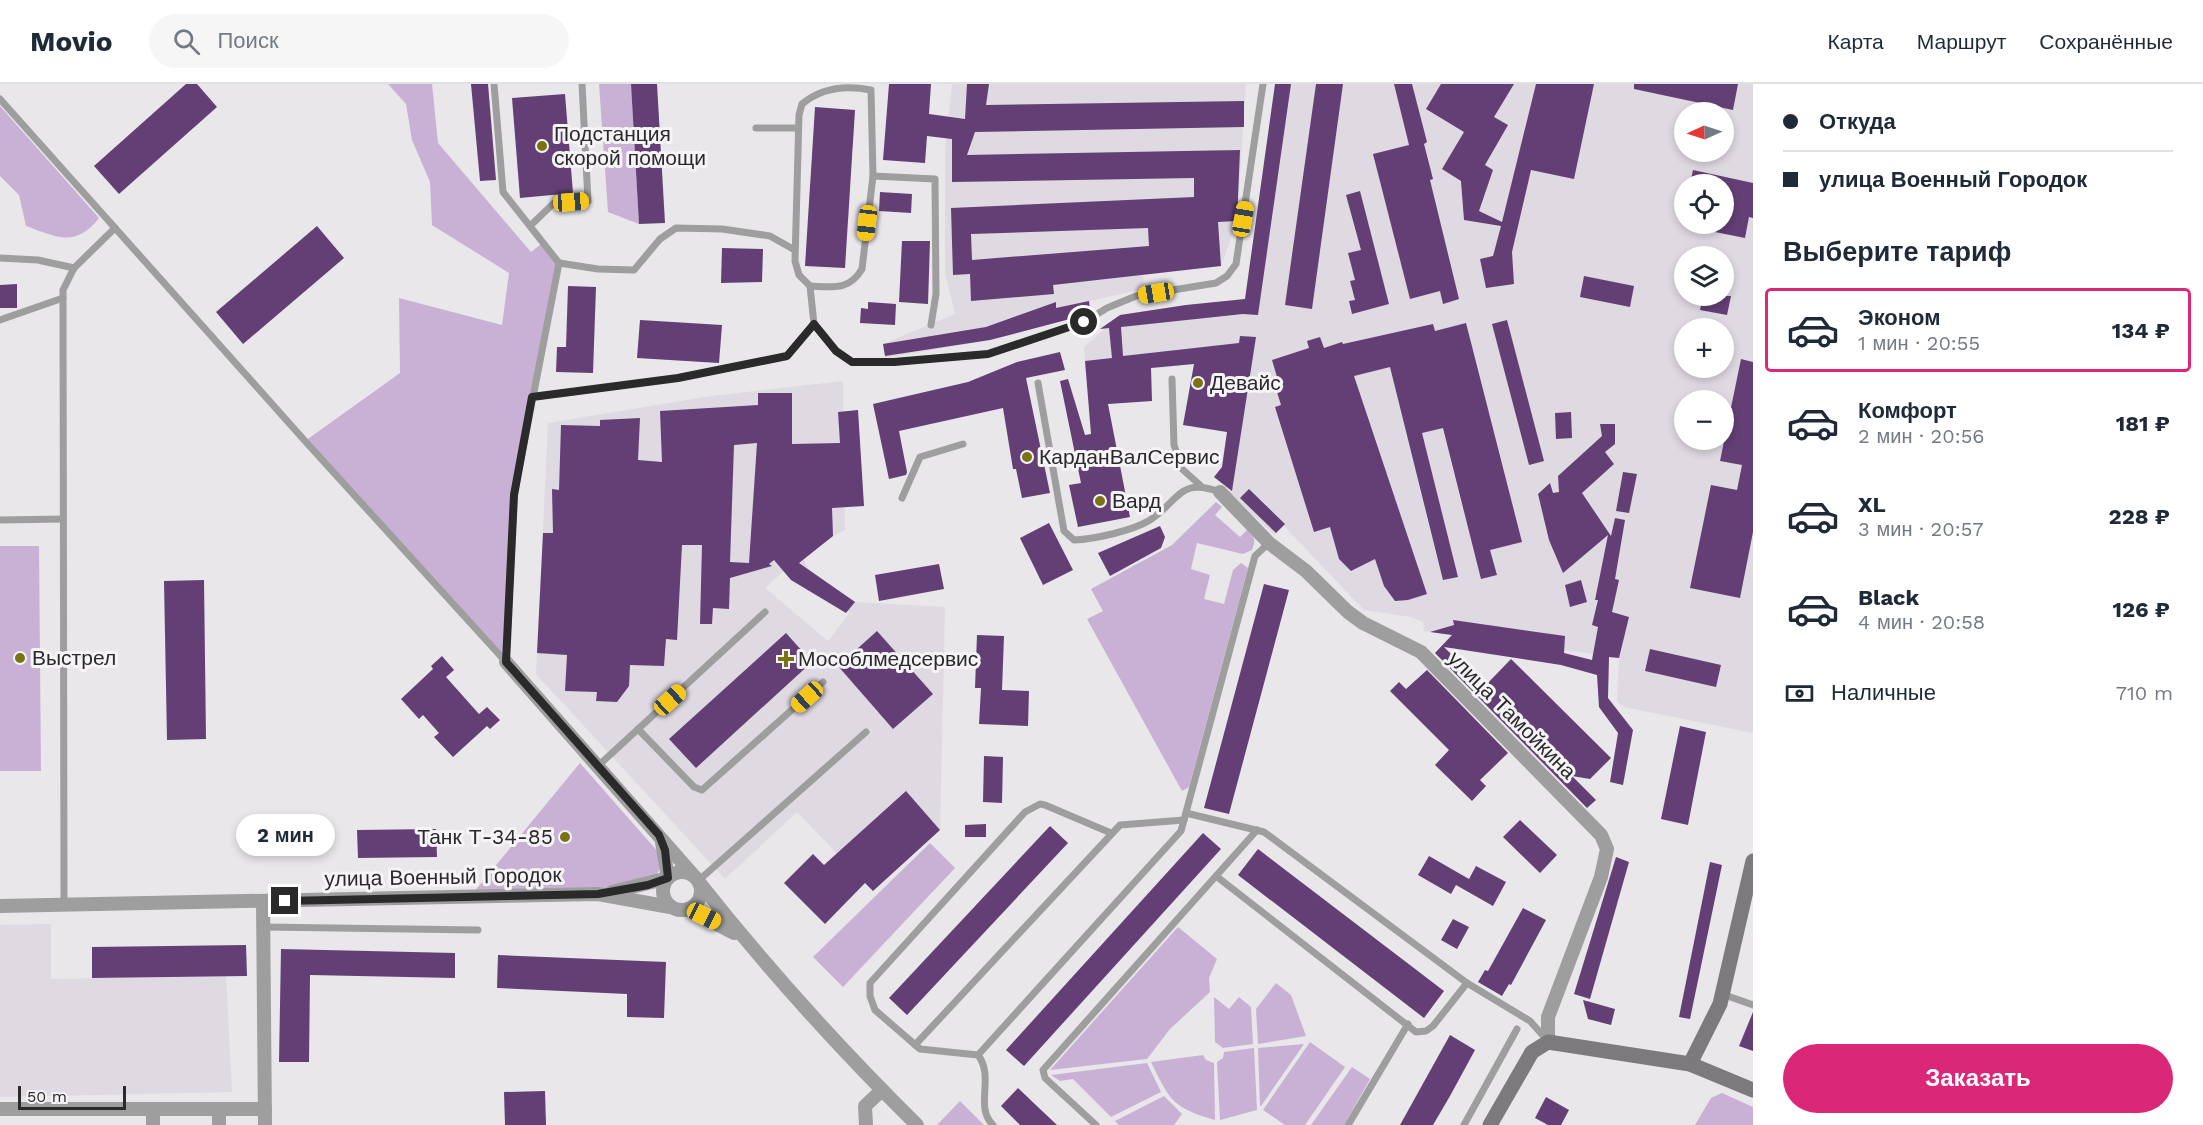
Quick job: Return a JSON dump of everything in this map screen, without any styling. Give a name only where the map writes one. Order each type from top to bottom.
[{"type":"street","name":"улица Тамойкина","points":[[1220,492],[1269,543],[1306,571],[1363,622],[1420,652],[1605,842],[1605,857],[1600,877],[1548,1017],[1548,1042]]},
{"type":"street","points":[[506,662],[599,765],[696,879],[744,940],[817,1023],[917,1125]]},
{"type":"street","points":[[659,835],[665,850],[668,878],[662,893],[670,907],[679,910],[688,909],[696,904],[700,896],[696,879]]},
{"type":"street","points":[[1690,1064],[1720,1004],[1747,912],[1753,861]]},
{"type":"street","points":[[598,894],[648,885],[679,872],[696,879]]},
{"type":"street","name":"улица Военный Городок","points":[[0,906],[598,894],[670,907]]},
{"type":"street","points":[[263,901],[265,1125]]},
{"type":"street","points":[[688,909],[744,940]]},
{"type":"street","points":[[1490,1125],[1532,1052],[1548,1042],[1567,1043],[1690,1064],[1753,1090]]},
{"type":"street","points":[[866,1125],[865,1106],[882,1090]]},
{"type":"street","points":[[0,1109],[265,1109]]},
{"type":"street","points":[[153,1109],[153,1125]]},
{"type":"street","points":[[219,1109],[219,1125]]},
{"type":"lane","points":[[494,84],[503,192],[559,262],[598,269],[634,270],[660,239],[676,228],[722,229],[770,236],[793,249]]},
{"type":"lane","points":[[531,225],[554,203],[588,201],[582,84]]},
{"type":"lane","points":[[810,286],[842,288],[855,280],[862,269],[873,176],[871,90],[867,87],[824,90],[802,104],[798,128],[793,249],[800,275],[810,286],[814,324],[836,351],[852,362],[894,362],[988,354],[1084,322],[1107,308],[1136,296],[1216,283],[1227,276],[1236,264],[1263,84]]},
{"type":"lane","points":[[0,99],[506,662]]},
{"type":"lane","points":[[756,128],[798,128]]},
{"type":"lane","points":[[873,176],[935,180],[936,294],[931,326]]},
{"type":"lane","points":[[64,905],[63,290],[74,268],[115,228]]},
{"type":"lane","points":[[0,258],[38,260],[74,268]]},
{"type":"lane","points":[[506,662],[514,495],[559,262]]},
{"type":"lane","points":[[0,320],[63,298]]},
{"type":"lane","points":[[532,397],[678,378],[787,356],[814,324]]},
{"type":"lane","points":[[1172,379],[1173,445],[1182,469],[1200,485],[1220,492]]},
{"type":"lane","points":[[1038,383],[1064,531],[1074,540],[1094,539],[1148,520],[1186,488],[1200,485]]},
{"type":"lane","points":[[902,498],[920,457],[963,444]]},
{"type":"lane","points":[[0,520],[63,519]]},
{"type":"lane","points":[[978,1055],[1178,835],[1255,556],[1269,543]]},
{"type":"lane","points":[[599,765],[765,612]]},
{"type":"lane","points":[[638,729],[694,787],[702,790],[823,682]]},
{"type":"lane","points":[[696,879],[866,732]]},
{"type":"lane","points":[[978,1055],[929,1051],[915,1045],[875,1010],[870,996],[870,983],[1025,812],[1040,804],[1111,833]]},
{"type":"lane","points":[[915,1045],[1111,833],[1126,822],[1185,816],[1264,832],[1467,983],[1530,1021],[1548,1042]]},
{"type":"lane","points":[[1096,1125],[1045,1078],[1043,1070],[1257,830]]},
{"type":"lane","points":[[1216,876],[1416,1032],[1426,1031],[1467,983]]},
{"type":"lane","points":[[263,927],[478,930]]},
{"type":"lane","points":[[1722,994],[1753,1005]]},
{"type":"lane","points":[[1348,1125],[1408,1024]]},
{"type":"lane","points":[[1464,1125],[1517,1029]]},
{"type":"lane","points":[[978,1055],[987,1072],[985,1113],[993,1125]]},
{"type":"shaded area","points":[[388,84],[432,84],[438,143],[531,252],[545,241],[559,263],[514,495],[506,662],[305,441],[400,373],[399,298],[502,325],[509,273],[432,225],[430,182],[412,140],[406,104]]},
{"type":"shaded area","points":[[599,84],[631,84],[639,224],[608,212]]},
{"type":"shaded area","points":[[952,84],[1246,84],[1237,221],[1221,266],[1143,275],[1144,289],[1089,301],[1091,313],[990,340],[885,358],[883,344],[955,314],[945,273],[945,150]]},
{"type":"shaded area","points":[[1275,84],[1753,84],[1753,733],[1624,707],[1617,701],[1619,658],[1565,650],[1564,653],[1424,631],[1423,622],[1411,617],[1364,610],[1284,526],[1274,535],[1214,477],[1222,467],[1237,359],[1086,376],[1084,347],[1120,315],[1245,299]]},
{"type":"shaded area","points":[[0,106],[99,218],[82,233],[74,237],[56,236],[26,226],[19,195],[0,176]]},
{"type":"shaded area","points":[[843,381],[845,530],[833,536],[804,559],[808,569],[856,602],[945,607],[940,830],[873,891],[797,812],[725,879],[536,674],[548,423],[711,396]],"holes":[[[788,567],[799,584],[850,612],[828,641],[765,588]]]},
{"type":"shaded area","points":[[1216,502],[1222,507],[1215,515],[1240,537],[1247,530],[1254,539],[1254,544],[1252,550],[1243,554],[1197,543],[1191,569],[1210,575],[1204,599],[1224,604],[1233,570],[1241,563],[1248,568],[1189,787],[1182,791],[1087,619],[1103,611],[1091,589],[1172,545]]},
{"type":"shaded area","name":"Выстрел","points":[[0,546],[39,546],[41,771],[0,771]]},
{"type":"shaded area","points":[[580,763],[659,853],[660,867],[656,875],[624,886],[599,889],[474,892]]},
{"type":"shaded area","points":[[930,843],[955,868],[843,987],[813,957]]},
{"type":"shaded area","points":[[51,924],[51,979],[226,976],[232,1092],[0,1097],[0,925]]},
{"type":"shaded area","points":[[1178,927],[1217,959],[1209,978],[1210,992],[1170,1029],[1147,1059],[1050,1070]]},
{"type":"shaded area","points":[[1276,983],[1291,995],[1306,1036],[1258,1044],[1256,1009]]},
{"type":"shaded area","points":[[1214,997],[1229,1009],[1239,997],[1251,1007],[1253,1044],[1223,1048],[1215,1042]]},
{"type":"shaded area","points":[[1310,1042],[1345,1067],[1305,1125],[1285,1125],[1263,1110]]},
{"type":"shaded area","points":[[1304,1044],[1261,1106],[1260,1106],[1258,1048]]},
{"type":"shaded area","points":[[1254,1048],[1257,1110],[1220,1120],[1217,1062],[1223,1058],[1224,1052]]},
{"type":"shaded area","points":[[1203,1055],[1206,1060],[1214,1063],[1215,1120],[1181,1107],[1174,1101],[1163,1086],[1151,1062]]},
{"type":"shaded area","points":[[1147,1063],[1161,1092],[1111,1117],[1073,1079],[1060,1081],[1051,1075]]},
{"type":"shaded area","points":[[1352,1067],[1370,1079],[1344,1125],[1311,1125]]},
{"type":"shaded area","points":[[1722,1093],[1753,1107],[1753,1125],[1695,1125],[1711,1098]]},
{"type":"shaded area","points":[[1164,1096],[1182,1114],[1174,1125],[1119,1125],[1115,1121]]},
{"type":"shaded area","points":[[960,1101],[984,1125],[937,1125]]},
{"type":"building","points":[[186,84],[197,84],[217,107],[119,194],[94,166]]},
{"type":"building","points":[[471,84],[488,84],[496,180],[480,181]]},
{"type":"building","points":[[631,84],[657,84],[665,223],[639,224]]},
{"type":"building","points":[[889,84],[931,84],[929,114],[965,119],[967,84],[989,84],[986,105],[1244,101],[1244,127],[975,132],[967,155],[1240,150],[1237,221],[1218,222],[1221,266],[1053,285],[1054,294],[971,301],[970,274],[953,275],[951,208],[1194,197],[1194,178],[952,182],[952,139],[927,136],[925,163],[883,160]],"holes":[[[1148,228],[1149,246],[972,260],[971,234]]]},
{"type":"building","points":[[1275,84],[1291,84],[1258,315],[1243,314],[1121,327],[1123,356],[1239,343],[1240,336],[1256,337],[1232,491],[1214,477],[1222,467],[1227,432],[1183,425],[1194,364],[1151,368],[1152,401],[1108,404],[1130,517],[1078,527],[1069,485],[1081,483],[1060,381],[1068,379],[1085,435],[1091,434],[1085,361],[1112,358],[1109,328],[1100,329],[1120,315],[1245,299]]},
{"type":"building","points":[[1316,84],[1343,84],[1312,309],[1285,305]]},
{"type":"building","points":[[1394,84],[1412,84],[1427,142],[1424,144],[1433,179],[1430,180],[1459,299],[1443,304],[1440,291],[1410,299],[1373,154],[1409,145]]},
{"type":"building","points":[[1441,84],[1514,84],[1494,117],[1508,125],[1485,165],[1493,170],[1479,211],[1502,222],[1536,84],[1594,84],[1574,179],[1531,170],[1512,252],[1514,284],[1486,288],[1480,259],[1493,256],[1501,226],[1464,220],[1461,181],[1442,169],[1464,132],[1426,109]]},
{"type":"building","points":[[1634,84],[1738,84],[1734,105],[1734,102],[1695,102],[1634,89]]},
{"type":"building","name":"Подстанция скорой помощи","points":[[565,94],[573,193],[520,198],[512,98]]},
{"type":"building","points":[[815,107],[855,110],[845,268],[805,266]]},
{"type":"building","points":[[1693,170],[1711,174],[1692,174]]},
{"type":"building","points":[[1734,179],[1753,183],[1753,218],[1749,217],[1745,238],[1725,234],[1734,234]]},
{"type":"building","points":[[1360,191],[1389,304],[1352,314],[1349,301],[1355,300],[1350,281],[1355,280],[1348,253],[1361,250],[1346,195]]},
{"type":"building","points":[[880,192],[912,194],[911,213],[879,211]]},
{"type":"building","points":[[317,226],[344,258],[243,344],[216,312]]},
{"type":"building","points":[[902,241],[930,241],[928,304],[899,302]]},
{"type":"building","points":[[722,248],[763,249],[762,282],[721,283]]},
{"type":"building","points":[[1584,276],[1634,286],[1630,307],[1580,297]]},
{"type":"building","points":[[17,284],[17,308],[0,308],[0,285]]},
{"type":"building","points":[[568,286],[596,287],[593,373],[556,372],[557,347],[566,347]]},
{"type":"building","points":[[1089,301],[1090,312],[1085,315],[990,340],[885,356],[883,344],[986,327],[1056,302],[1056,308]]},
{"type":"building","points":[[868,302],[896,304],[895,325],[860,323],[861,308],[868,309]]},
{"type":"building","points":[[1701,306],[1729,306],[1727,315],[1700,310]]},
{"type":"building","points":[[640,320],[722,325],[719,363],[637,358]]},
{"type":"building","points":[[1507,320],[1544,461],[1529,465],[1492,324]]},
{"type":"building","points":[[1466,323],[1522,542],[1490,550],[1497,575],[1481,579],[1443,428],[1422,433],[1458,577],[1443,580],[1390,367],[1354,376],[1427,594],[1408,600],[1395,601],[1384,586],[1375,559],[1351,571],[1339,559],[1330,527],[1314,532],[1275,407],[1281,405],[1273,379],[1277,377],[1272,360],[1309,348],[1307,341],[1320,337],[1324,348],[1342,342],[1343,344],[1433,324],[1435,331]]},
{"type":"building","points":[[1060,352],[1065,370],[1026,378],[1050,493],[1022,498],[1016,469],[1013,469],[1003,408],[899,431],[907,472],[906,475],[889,479],[873,404],[968,382],[1017,362]]},
{"type":"building","points":[[1741,359],[1753,362],[1753,532],[1740,598],[1690,588],[1711,485],[1737,490],[1742,465],[1720,461],[1722,450],[1734,450],[1734,393]]},
{"type":"building","points":[[758,393],[792,393],[792,444],[840,443],[838,412],[858,410],[864,506],[832,508],[833,536],[799,563],[855,602],[846,613],[791,580],[774,560],[769,564],[772,566],[730,578],[729,609],[713,608],[712,624],[700,624],[702,545],[682,545],[677,640],[666,639],[664,666],[630,665],[629,686],[617,702],[596,701],[597,692],[565,691],[567,655],[537,653],[543,533],[553,533],[552,489],[559,490],[561,425],[600,426],[600,420],[640,418],[638,460],[662,462],[660,411],[758,405]],"holes":[[[757,443],[749,563],[730,562],[734,445]]]},
{"type":"building","points":[[1571,412],[1572,438],[1556,439],[1555,413]]},
{"type":"building","points":[[1600,424],[1615,424],[1615,444],[1605,452],[1614,464],[1582,493],[1611,536],[1615,518],[1625,520],[1615,579],[1619,580],[1612,612],[1629,617],[1619,658],[1609,657],[1608,698],[1633,730],[1623,785],[1610,782],[1618,733],[1599,707],[1597,675],[1561,665],[1444,647],[1484,687],[1511,659],[1611,758],[1590,779],[1572,776],[1596,800],[1587,808],[1435,653],[1452,635],[1430,632],[1454,625],[1453,620],[1565,636],[1564,653],[1592,660],[1598,627],[1592,625],[1598,600],[1595,600],[1608,535],[1563,573],[1549,540],[1538,494],[1550,483],[1553,493],[1559,492],[1558,476],[1602,436]]},
{"type":"building","points":[[1623,472],[1637,474],[1629,513],[1616,511]]},
{"type":"building","points":[[1249,489],[1285,524],[1276,533],[1240,498]]},
{"type":"building","points":[[1049,523],[1073,570],[1043,585],[1020,538]]},
{"type":"building","points":[[1160,526],[1165,537],[1161,548],[1110,576],[1098,553]]},
{"type":"building","points":[[939,564],[944,589],[879,601],[875,575]]},
{"type":"building","points":[[204,580],[206,739],[167,740],[164,581]]},
{"type":"building","points":[[1581,580],[1587,602],[1570,607],[1565,585]]},
{"type":"building","points":[[1264,584],[1289,590],[1229,814],[1204,808]]},
{"type":"building","points":[[877,631],[933,694],[893,729],[838,666]]},
{"type":"building","points":[[786,633],[812,662],[696,768],[669,739]]},
{"type":"building","points":[[977,635],[1004,636],[1002,690],[1029,691],[1028,726],[979,724],[981,688],[975,688]]},
{"type":"building","points":[[1650,649],[1721,665],[1716,687],[1645,671]]},
{"type":"building","points":[[442,656],[454,670],[446,677],[479,714],[487,707],[500,720],[490,729],[487,726],[453,757],[434,737],[439,733],[423,715],[419,719],[401,699],[433,669],[431,666]]},
{"type":"building","points":[[1427,670],[1508,753],[1480,780],[1486,786],[1472,801],[1435,765],[1449,750],[1390,691],[1399,682],[1406,689]]},
{"type":"building","points":[[1680,726],[1706,732],[1688,825],[1661,819]]},
{"type":"building","points":[[984,756],[1003,757],[1002,803],[983,802]]},
{"type":"building","points":[[906,791],[940,830],[873,891],[865,883],[825,924],[784,883],[813,854],[824,865]]},
{"type":"building","points":[[1520,820],[1557,855],[1540,873],[1503,837]]},
{"type":"building","points":[[986,824],[986,837],[965,837],[965,825]]},
{"type":"building","points":[[1050,826],[1068,843],[907,1015],[889,998]]},
{"type":"building","points":[[436,829],[437,857],[358,858],[357,830]]},
{"type":"building","points":[[1203,833],[1221,849],[1024,1066],[1006,1050]]},
{"type":"building","points":[[1258,849],[1444,991],[1424,1018],[1238,875]]},
{"type":"building","points":[[1429,856],[1469,879],[1476,866],[1506,882],[1493,906],[1456,885],[1451,894],[1418,875]]},
{"type":"building","points":[[1616,857],[1629,862],[1590,999],[1574,994]]},
{"type":"building","points":[[1710,862],[1722,865],[1690,1019],[1679,1017]]},
{"type":"building","points":[[1523,908],[1546,920],[1511,985],[1509,984],[1502,996],[1478,982],[1485,970],[1488,971]]},
{"type":"building","points":[[1453,919],[1469,927],[1457,949],[1441,940]]},
{"type":"building","points":[[246,945],[247,976],[92,978],[92,947]]},
{"type":"building","points":[[281,949],[455,953],[455,978],[310,975],[309,1062],[279,1062]]},
{"type":"building","points":[[498,955],[666,962],[664,1018],[627,1017],[627,994],[497,988]]},
{"type":"building","points":[[1583,1000],[1615,1009],[1611,1025],[1588,1019]]},
{"type":"building","points":[[1753,1012],[1753,1051],[1739,1046]]},
{"type":"building","points":[[1450,1035],[1475,1050],[1450,1096],[1433,1125],[1400,1125]]},
{"type":"building","points":[[1018,1088],[1057,1125],[1020,1125],[1001,1106]]},
{"type":"building","points":[[545,1091],[546,1125],[505,1125],[504,1092]]},
{"type":"building","points":[[1546,1097],[1569,1110],[1561,1125],[1548,1125],[1535,1118]]},
{"type":"place","name":"Подстанция скорой помощи","points":[[542,146]]},
{"type":"place","name":"Девайс","points":[[1198,383]]},
{"type":"place","name":"КарданВалСервис","points":[[1027,457]]},
{"type":"place","name":"Вард","points":[[1100,501]]},
{"type":"place","name":"Выстрел","points":[[20,658]]},
{"type":"place","name":"Мособлмедсервис","points":[[786,659]]},
{"type":"place","name":"Танк Т-34-85","points":[[565,837]]},
{"type":"route","points":[[285,901],[598,894],[648,885],[668,878],[668,864],[659,835],[506,662],[514,495],[532,397],[678,378],[787,356],[814,324],[836,351],[852,362],[894,362],[988,354],[1048,332],[1084,322]]}]
